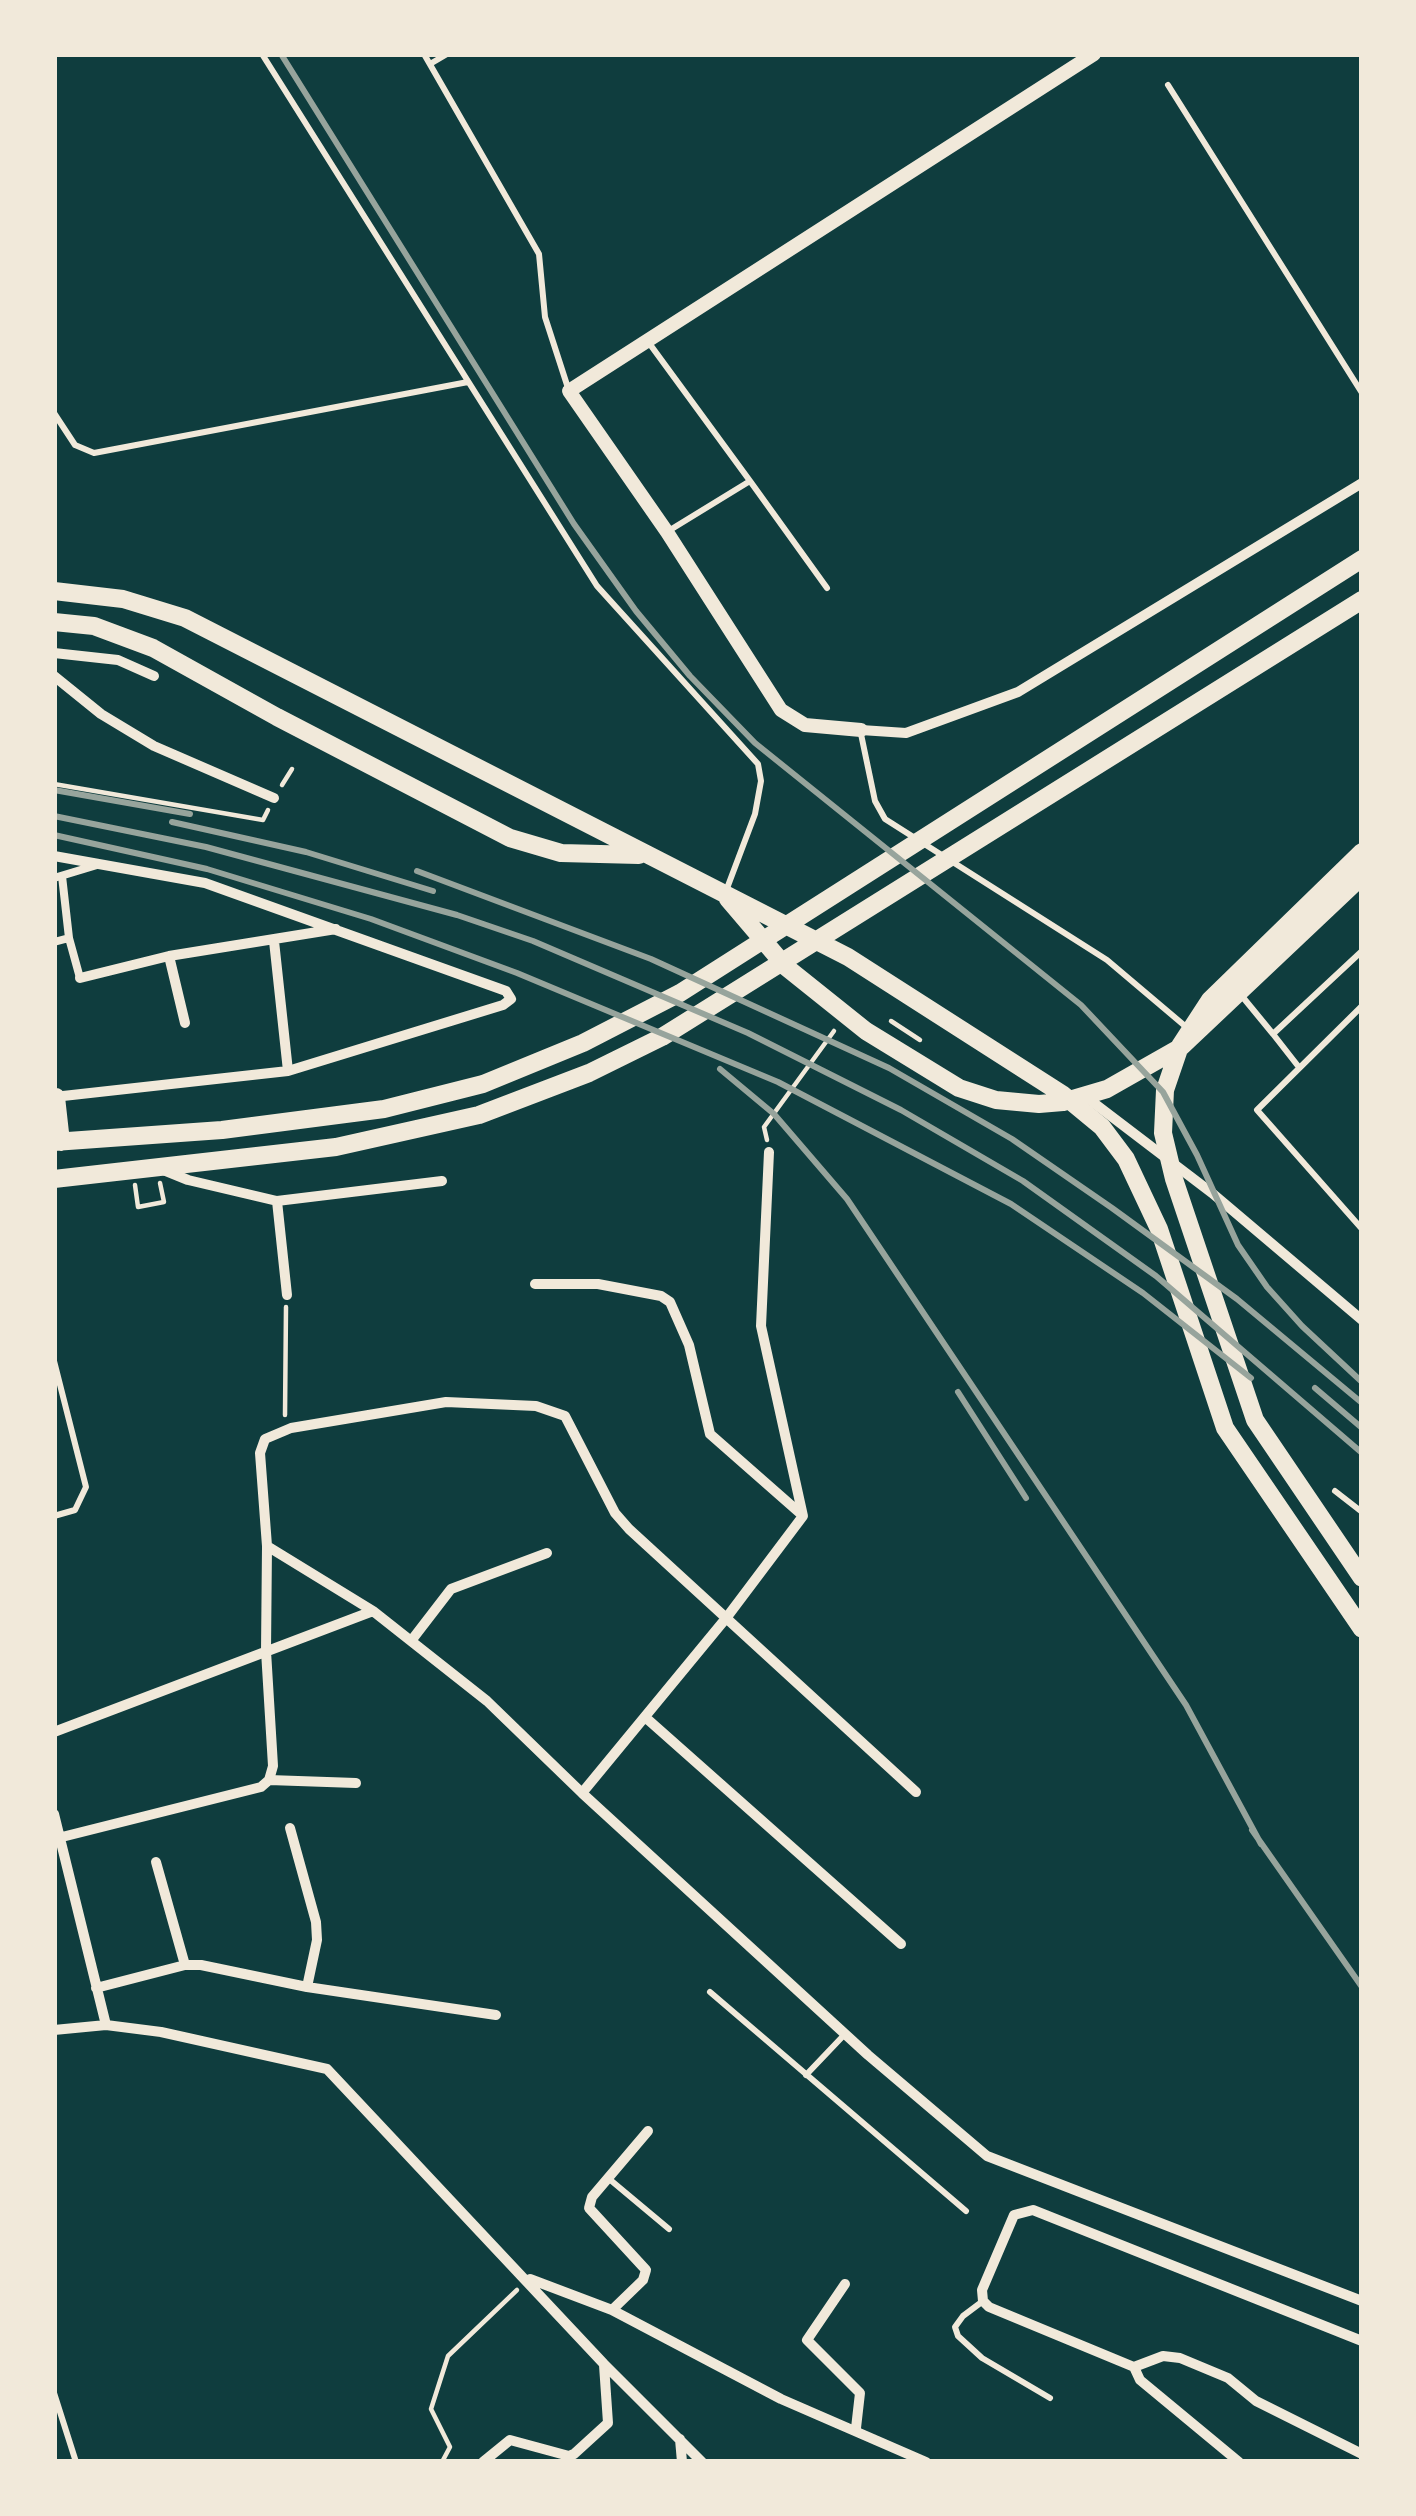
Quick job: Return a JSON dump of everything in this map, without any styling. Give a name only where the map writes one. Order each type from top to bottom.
[{"type":"highway","points":[[55,1097],[57,1142],[222,1130],[384,1109],[483,1084],[583,1043],[680,993],[1362,559]]},
{"type":"highway","points":[[54,592],[123,599],[185,618],[848,957],[1062,1094],[1102,1127],[1126,1159],[1159,1228],[1226,1428],[1362,1629]]},
{"type":"highway","points":[[54,1179],[336,1148],[479,1115],[551,1089],[662,1037],[1362,600]]},
{"type":"highway","points":[[54,622],[94,626],[135,639],[510,838],[589,856],[644,855]]},
{"type":"highway","points":[[1362,853],[1210,1000],[1180,1046],[1166,1090],[1163,1133],[1255,1420],[1362,1578]]},
{"type":"highway","points":[[725,895],[808,987],[941,1078],[977,1095],[1016,1103],[1063,1102],[1143,1072],[1196,1035],[1362,876]]},
{"type":"street","points":[[1094,54],[568,391],[667,532],[781,710],[805,725],[906,733],[1018,692],[1362,483]]},
{"type":"street","points":[[54,653],[118,660],[154,676]]},
{"type":"street","points":[[54,676],[101,714],[154,746],[274,798]]},
{"type":"street","points":[[54,856],[205,883],[506,991],[511,999],[288,1071],[55,1097]]},
{"type":"street","points":[[99,864],[58,877],[80,978],[169,956],[339,929]]},
{"type":"street","points":[[54,941],[69,938]]},
{"type":"street","points":[[274,941],[288,1071]]},
{"type":"street","points":[[169,956],[185,1023]]},
{"type":"street","points":[[1086,1097],[1212,1193],[1362,1320]]},
{"type":"street","points":[[582,1793],[803,1516],[761,1326],[769,1152]]},
{"type":"street","points":[[158,1168],[277,1201],[442,1181]]},
{"type":"street","points":[[277,1201],[286,1295]]},
{"type":"street","points":[[535,1284],[598,1284],[661,1296],[670,1302],[689,1345],[710,1434],[803,1516]]},
{"type":"street","points":[[58,1838],[261,1787],[269,1780],[273,1766],[266,1651],[267,1546],[260,1453],[265,1439],[279,1432],[446,1402],[552,1409],[565,1417],[615,1513],[629,1529],[916,1792]]},
{"type":"street","points":[[267,1546],[373,1611],[488,1701],[845,2033],[987,2156],[1362,2301]]},
{"type":"street","points":[[411,1641],[451,1589],[547,1553]]},
{"type":"street","points":[[54,1732],[373,1611]]},
{"type":"street","points":[[645,1717],[902,1943]]},
{"type":"street","points":[[269,1780],[356,1783]]},
{"type":"street","points":[[54,1814],[106,2025]]},
{"type":"street","points":[[290,1828],[316,1922],[307,1987]]},
{"type":"street","points":[[156,1862],[185,1965]]},
{"type":"street","points":[[97,1988],[201,1964],[307,1987],[496,2014]]},
{"type":"street","points":[[54,2030],[106,2025],[161,2032],[327,2069],[702,2462]]},
{"type":"street","points":[[612,2310],[643,2280],[646,2270],[589,2208],[592,2198],[648,2132]]},
{"type":"street","points":[[1239,2462],[1140,2380],[1134,2367],[983,2301],[982,2290],[1014,2215],[1033,2210],[1362,2341]]},
{"type":"street","points":[[527,2278],[612,2310],[781,2399],[926,2462]]},
{"type":"street","points":[[844,2284],[807,2340],[860,2393],[856,2428]]},
{"type":"street","points":[[1134,2367],[1163,2356],[1180,2358],[1228,2378],[1256,2401],[1362,2454]]},
{"type":"street","points":[[483,2462],[510,2440],[568,2456],[607,2428],[604,2364]]},
{"type":"street","points":[[680,2439],[682,2462]]},
{"type":"lane","points":[[262,54],[598,586],[758,764],[755,814],[725,895]]},
{"type":"lane","points":[[424,54],[539,254],[544,317],[568,391]]},
{"type":"lane","points":[[430,64],[447,54]]},
{"type":"lane","points":[[1168,85],[1362,393]]},
{"type":"lane","points":[[646,340],[826,588]]},
{"type":"lane","points":[[54,413],[75,445],[94,453],[469,381]]},
{"type":"lane","points":[[667,532],[749,481]]},
{"type":"lane","points":[[861,730],[875,801],[885,819],[1107,960],[1196,1035]]},
{"type":"lane","points":[[1273,1034],[1362,951]]},
{"type":"lane","points":[[1240,994],[1298,1066]]},
{"type":"lane","points":[[1362,1006],[1257,1111],[1362,1229]]},
{"type":"lane","points":[[54,1361],[86,1487],[75,1510],[54,1516]]},
{"type":"lane","points":[[1336,1491],[1362,1512]]},
{"type":"lane","points":[[710,1992],[966,2211]]},
{"type":"lane","points":[[806,2075],[845,2033]]},
{"type":"lane","points":[[608,2178],[669,2229]]},
{"type":"lane","points":[[983,2301],[963,2316],[956,2327],[958,2336],[982,2358],[1050,2398]]},
{"type":"lane","points":[[54,2393],[76,2462]]},
{"type":"path","points":[[54,784],[263,820],[292,770]]},
{"type":"path","points":[[764,1126],[843,1019]]},
{"type":"path","points":[[138,1207],[164,1202]]},
{"type":"path","points":[[279,1432],[286,1295]]},
{"type":"path","points":[[442,2462],[450,2447],[431,2409],[448,2356],[527,2278]]},
{"type":"railway","points":[[281,54],[574,524],[636,611],[755,743],[1081,1005],[1163,1092],[1238,1245],[1302,1326],[1362,1382]]},
{"type":"railway","points":[[54,790],[190,814]]},
{"type":"railway","points":[[54,816],[206,847],[457,915],[533,941],[748,1033],[901,1110],[1023,1181],[1156,1276],[1362,1453]]},
{"type":"railway","points":[[172,822],[306,852],[433,891]]},
{"type":"railway","points":[[54,835],[207,869],[371,919],[517,973],[778,1082],[1011,1204],[1143,1293],[1251,1378]]},
{"type":"railway","points":[[417,871],[651,959],[889,1068],[1012,1139],[1112,1208],[1237,1299],[1362,1403]]},
{"type":"railway","points":[[720,1069],[774,1114],[847,1199],[1186,1705],[1261,1844]]},
{"type":"railway","points":[[1315,1388],[1362,1428]]},
{"type":"railway","points":[[958,1392],[1026,1498]]},
{"type":"railway","points":[[1252,1830],[1362,1987]]}]
